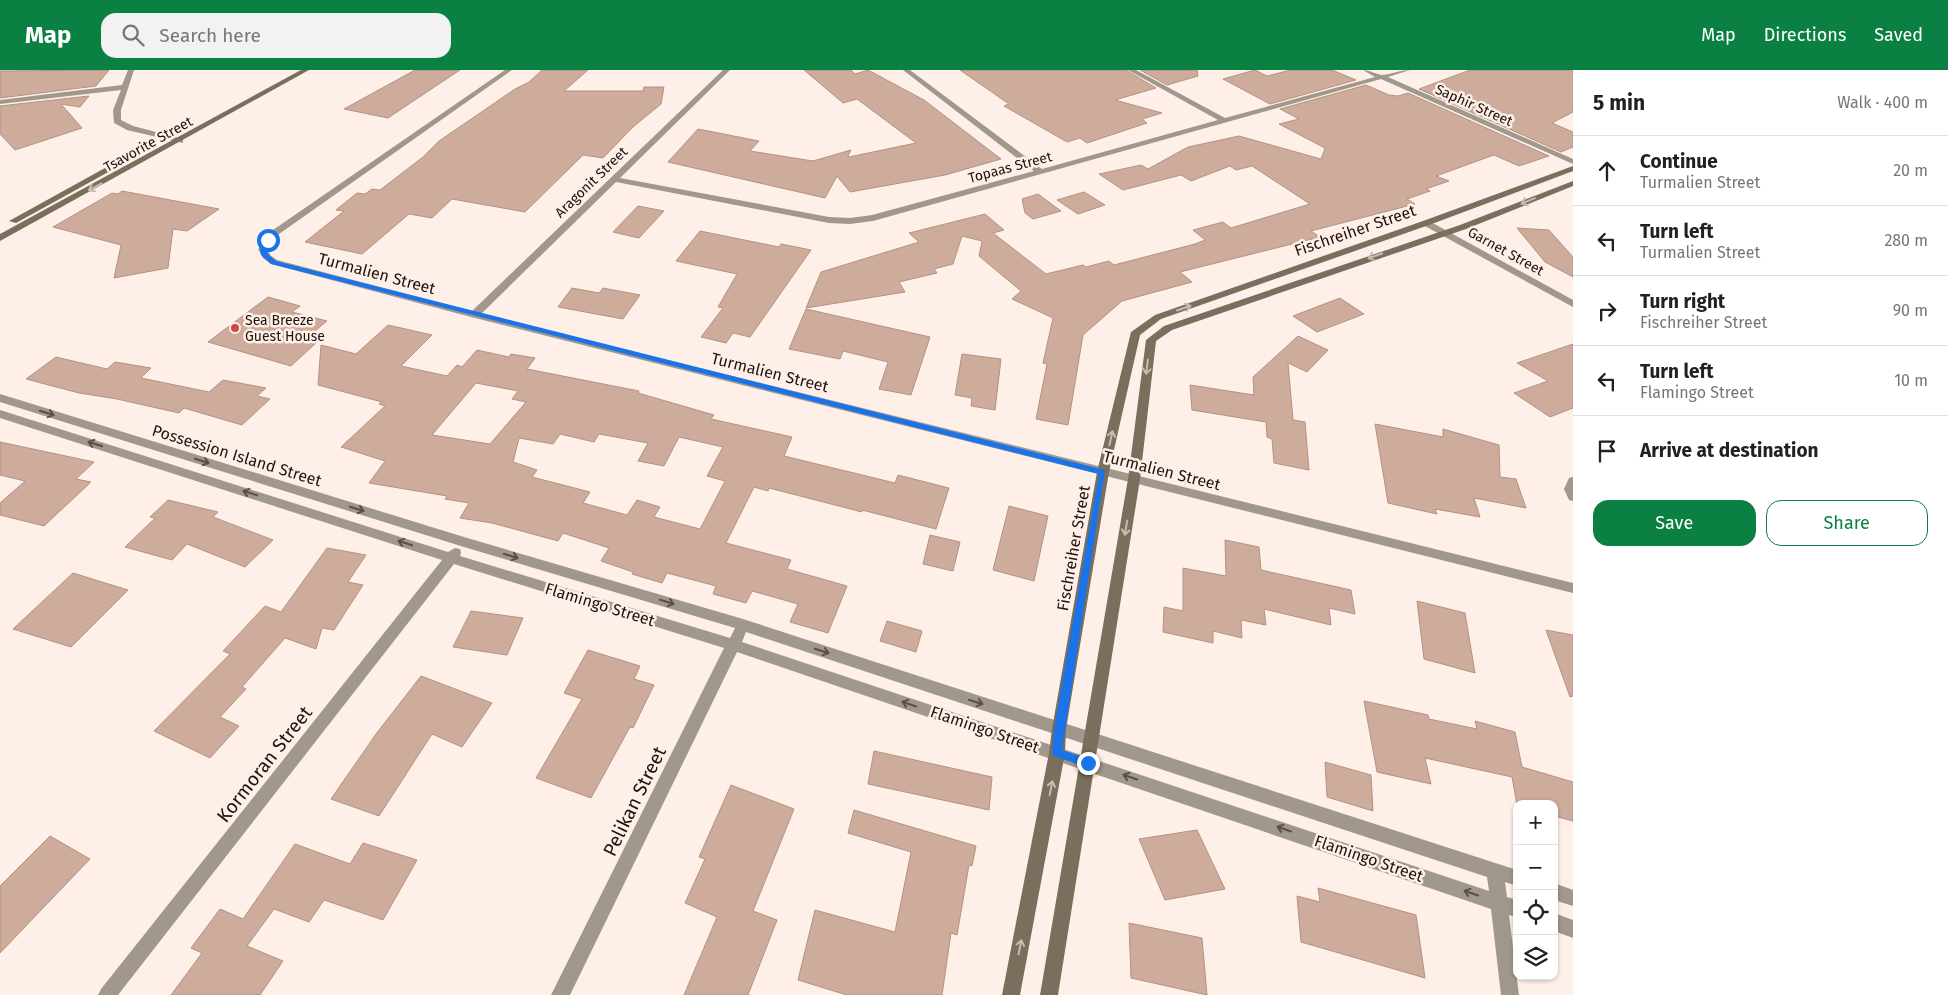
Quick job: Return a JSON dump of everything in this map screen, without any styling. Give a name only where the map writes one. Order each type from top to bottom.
[{"type":"street","points":[[131,70],[117,110],[117,121],[130,128],[180,141]]},
{"type":"street","name":"Tsavorite Street","points":[[0,228],[294,70]]},
{"type":"street","name":"Tsavorite Street","points":[[0,238],[180,141],[306,70]]},
{"type":"street","name":"Turmalien Street","points":[[509,70],[276,232],[263,249],[266,256],[274,262],[474,315],[1573,588]]},
{"type":"street","name":"Aragonit Street","points":[[474,315],[727,70]]},
{"type":"street","points":[[906,70],[1041,172]]},
{"type":"street","points":[[1132,70],[1222,120]]},
{"type":"street","name":"Saphir Street","points":[[1366,70],[1573,162]]},
{"type":"street","name":"Topaas Street","points":[[614,178],[829,220],[850,221],[872,218],[1407,70]]},
{"type":"street","points":[[0,102],[125,87]]},
{"type":"street","name":"Fischreiher Street","points":[[1010,995],[1057,753],[1059,729],[1103,472],[1135,334],[1158,317],[1426,223],[1573,168]]},
{"type":"street","name":"Fischreiher Street","points":[[1049,995],[1134,480],[1150,340],[1168,328],[1444,232],[1573,183]]},
{"type":"street","name":"Garnet Street","points":[[1426,223],[1573,304]]},
{"type":"street","name":"Possession Island Street","points":[[0,398],[464,542]]},
{"type":"street","name":"Possession Island Street","points":[[0,414],[451,558]]},
{"type":"street","points":[[1573,481],[1570,489],[1573,497]]},
{"type":"street","name":"Kormoran Street","points":[[108,995],[464,542]]},
{"type":"street","name":"Flamingo Street","points":[[464,542],[743,625],[1513,877]]},
{"type":"street","name":"Flamingo Street","points":[[451,558],[733,645],[1513,908]]},
{"type":"street","name":"Pelikan Street","points":[[560,995],[743,625]]},
{"type":"street","points":[[1495,870],[1510,995]]},
{"type":"street","points":[[1558,892],[1573,898]]},
{"type":"street","points":[[1558,923],[1573,929]]},
{"type":"building","points":[[109,70],[96,86],[0,98],[0,71]]},
{"type":"building","points":[[415,70],[460,70],[388,118],[344,109]]},
{"type":"building","points":[[542,70],[588,70],[564,91],[643,91],[644,87],[664,87],[661,104],[633,127],[603,158],[583,155],[525,212],[452,199],[432,218],[409,214],[362,254],[305,242],[344,211],[336,210],[357,193],[365,194],[372,189],[380,190],[423,157],[439,141],[515,89],[529,82]]},
{"type":"building","points":[[804,70],[851,70],[855,74],[868,70],[924,100],[1001,159],[945,175],[850,192],[837,176],[825,198],[668,162],[698,129],[759,141],[750,151],[813,161],[851,150],[849,157],[916,143],[857,99],[843,103]]},
{"type":"building","points":[[960,70],[1126,70],[1156,88],[1115,100],[1162,113],[1142,119],[1147,123],[1087,143],[1080,138],[1067,142],[1004,106],[1009,104]]},
{"type":"building","points":[[1140,70],[1197,70],[1198,76],[1167,85]]},
{"type":"building","points":[[1255,70],[1267,76],[1291,70],[1332,70],[1356,80],[1270,104],[1223,79]]},
{"type":"building","points":[[1470,70],[1573,70],[1573,112],[1552,123],[1573,132],[1573,147],[1561,152],[1419,89]]},
{"type":"building","points":[[1366,85],[1389,95],[1398,96],[1408,93],[1549,156],[1519,166],[1494,155],[1436,176],[1449,181],[1426,189],[1430,191],[1407,199],[1415,204],[1311,231],[1320,237],[1180,272],[1192,282],[1122,301],[1083,335],[1068,425],[1036,419],[1047,364],[1043,363],[1053,318],[1012,299],[1021,291],[979,256],[982,241],[962,236],[953,264],[934,269],[937,273],[899,282],[905,292],[806,308],[821,272],[919,242],[909,233],[985,214],[1004,230],[993,233],[1046,274],[1109,261],[1114,265],[1195,244],[1205,240],[1193,230],[1223,222],[1231,228],[1310,204],[1252,166],[1236,170],[1230,166],[1191,181],[1181,175],[1123,190],[1099,174],[1141,165],[1148,169],[1188,147],[1239,136],[1321,159],[1325,148],[1279,124],[1299,119],[1280,109]]},
{"type":"building","points":[[89,96],[80,107],[61,104],[82,128],[15,150],[0,134],[0,106]]},
{"type":"building","points":[[122,191],[219,209],[187,231],[173,229],[168,268],[114,278],[121,245],[53,227],[112,193],[118,194]]},
{"type":"building","points":[[1084,192],[1105,205],[1078,214],[1057,200]]},
{"type":"building","points":[[1038,194],[1061,211],[1033,219],[1025,213],[1022,199]]},
{"type":"building","points":[[638,206],[664,211],[639,238],[613,232]]},
{"type":"building","points":[[1517,228],[1549,230],[1573,257],[1573,277],[1545,262]]},
{"type":"building","points":[[700,231],[779,247],[781,244],[811,250],[750,337],[733,333],[726,343],[701,337],[723,308],[718,307],[737,274],[676,261]]},
{"type":"building","points":[[572,288],[599,293],[603,288],[640,295],[623,319],[558,307]]},
{"type":"building","points":[[268,297],[300,306],[292,312],[327,321],[304,340],[316,343],[291,366],[208,342]]},
{"type":"building","points":[[1340,298],[1364,314],[1317,332],[1293,316]]},
{"type":"building","points":[[806,309],[930,337],[911,395],[879,389],[888,362],[843,351],[840,359],[789,349]]},
{"type":"building","points":[[388,325],[432,335],[401,366],[447,376],[457,365],[462,367],[477,350],[509,357],[511,354],[535,358],[527,369],[639,391],[638,393],[714,415],[711,419],[792,437],[784,456],[895,483],[898,475],[949,488],[936,529],[769,488],[768,491],[754,487],[726,543],[791,560],[787,569],[847,586],[828,633],[790,622],[798,604],[752,591],[746,603],[713,594],[716,586],[667,573],[662,583],[632,574],[633,572],[601,561],[609,548],[563,533],[558,541],[492,523],[460,518],[469,503],[445,499],[447,496],[369,483],[385,461],[341,447],[385,406],[379,404],[382,402],[318,385],[321,345],[356,354]],"holes":[[[476,383],[518,391],[512,399],[526,402],[490,444],[432,435]],[[560,434],[594,442],[599,434],[648,443],[638,461],[664,466],[679,437],[723,447],[707,476],[725,481],[700,529],[654,517],[660,507],[637,500],[627,515],[583,503],[590,492],[532,477],[537,470],[513,462],[519,438],[553,444]]]},
{"type":"building","points":[[1298,336],[1328,350],[1307,372],[1288,363],[1293,420],[1305,422],[1309,470],[1274,463],[1272,439],[1267,437],[1266,422],[1192,410],[1190,385],[1254,395],[1253,377]]},
{"type":"building","points":[[1573,344],[1573,408],[1550,417],[1514,393],[1548,381],[1517,363]]},
{"type":"building","points":[[962,354],[1001,359],[995,410],[971,406],[972,398],[955,395]]},
{"type":"building","points":[[56,357],[107,369],[115,362],[151,368],[141,378],[209,392],[223,380],[266,388],[257,396],[270,399],[242,425],[184,408],[179,413],[117,399],[79,393],[26,379]]},
{"type":"building","points":[[1375,424],[1443,437],[1443,429],[1499,445],[1500,477],[1516,479],[1526,508],[1474,498],[1480,517],[1435,509],[1437,514],[1388,503]]},
{"type":"building","points":[[0,442],[94,462],[76,479],[91,482],[44,526],[0,515],[0,503],[25,481],[0,475]]},
{"type":"building","points":[[168,500],[218,512],[213,517],[273,540],[245,567],[187,544],[172,560],[125,547],[155,518],[150,517]]},
{"type":"building","points":[[1009,506],[1048,516],[1034,581],[993,570]]},
{"type":"building","points":[[930,535],[960,542],[953,571],[923,564]]},
{"type":"building","points":[[1225,540],[1259,547],[1261,570],[1351,590],[1355,614],[1329,608],[1331,625],[1264,609],[1266,625],[1241,620],[1242,638],[1213,631],[1213,643],[1163,632],[1164,607],[1183,611],[1183,568],[1226,576]]},
{"type":"building","points":[[327,548],[366,555],[348,582],[363,585],[334,630],[322,628],[316,649],[285,638],[242,687],[246,689],[220,717],[239,726],[210,758],[154,731],[230,654],[223,651],[265,606],[281,612]]},
{"type":"building","points":[[73,573],[128,590],[71,647],[13,629]]},
{"type":"building","points":[[1417,601],[1465,613],[1475,673],[1424,659]]},
{"type":"building","points":[[471,611],[523,618],[507,655],[453,647]]},
{"type":"building","points":[[887,621],[922,631],[916,652],[880,641]]},
{"type":"building","points":[[1546,630],[1573,635],[1573,696],[1570,697]]},
{"type":"building","points":[[588,650],[640,666],[634,679],[654,685],[633,728],[630,727],[591,798],[536,778],[582,699],[564,693]]},
{"type":"building","points":[[421,676],[492,703],[462,747],[432,734],[379,816],[331,799],[376,734]]},
{"type":"building","points":[[1364,701],[1428,715],[1429,719],[1477,729],[1475,721],[1515,732],[1522,767],[1573,782],[1573,821],[1558,817],[1558,800],[1516,800],[1512,777],[1425,758],[1431,784],[1377,772]]},
{"type":"building","points":[[874,751],[992,777],[989,810],[868,784]]},
{"type":"building","points":[[1325,762],[1371,775],[1373,811],[1327,797]]},
{"type":"building","points":[[731,785],[794,809],[753,911],[777,920],[748,995],[684,995],[717,917],[685,903],[705,859],[699,857]]},
{"type":"building","points":[[854,810],[976,846],[972,866],[969,865],[957,935],[951,933],[942,995],[847,995],[798,980],[815,910],[895,932],[911,852],[848,833]]},
{"type":"building","points":[[1197,830],[1225,889],[1165,900],[1139,839]]},
{"type":"building","points":[[50,836],[90,859],[0,953],[0,886]]},
{"type":"building","points":[[363,843],[417,860],[383,920],[324,900],[309,922],[274,909],[247,946],[283,961],[260,995],[171,995],[202,953],[191,948],[220,909],[243,919],[295,844],[350,864]]},
{"type":"building","points":[[1318,888],[1416,915],[1425,978],[1301,942],[1297,896],[1320,902]]},
{"type":"building","points":[[1129,923],[1202,938],[1207,995],[1131,978]]},
{"type":"place","name":"Sea Breeze Guest House","points":[[235,328]]},
{"type":"route","points":[[268,240],[264,245],[263,254],[274,262],[474,315],[1103,472],[1059,729],[1057,753],[1088,763]]}]
